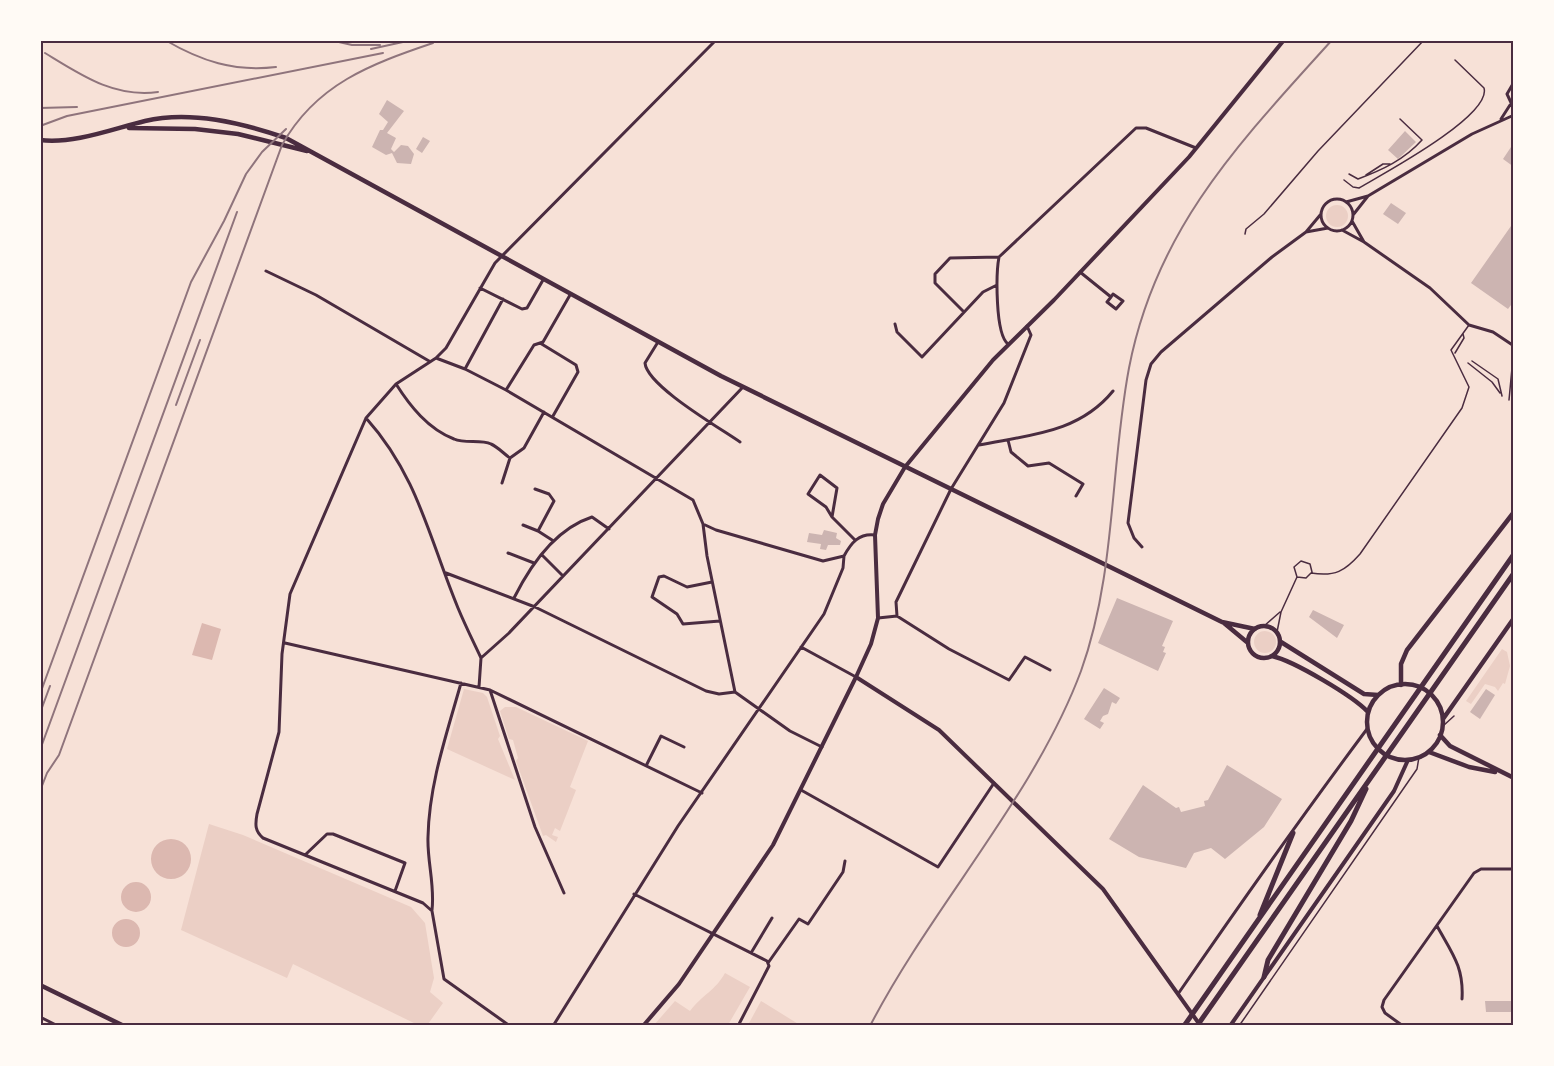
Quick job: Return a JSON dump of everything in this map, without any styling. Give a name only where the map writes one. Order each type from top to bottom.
[{"type":"highway","points":[[1184,1026],[1514,554]]},
{"type":"highway","points":[[1198,1026],[1514,573]]},
{"type":"highway","points":[[1264,977],[1268,960],[1351,821],[1372,775]]},
{"type":"highway","points":[[1257,922],[1293,832]]},
{"type":"main road","points":[[40,140],[56,141],[123,128],[146,121],[189,118],[240,125],[286,138],[300,144],[307,151]]},
{"type":"main road","points":[[238,134],[240,125]]},
{"type":"main road","points":[[123,128],[186,129],[238,134],[307,151],[743,387],[1222,622],[1248,644],[1257,656],[1272,656],[1295,665],[1359,703],[1368,711]]},
{"type":"main road","points":[[1401,685],[1401,664],[1407,650],[1514,512]]},
{"type":"main road","points":[[1443,719],[1514,618]]},
{"type":"main road","points":[[1222,622],[1255,629]]},
{"type":"main road","points":[[1248,644],[1249,635],[1255,629],[1264,626],[1277,632],[1281,642],[1364,694],[1378,695]]},
{"type":"main road","points":[[1272,656],[1281,642]]},
{"type":"main road","points":[[1401,685],[1412,685],[1430,694],[1438,704],[1443,719],[1440,735],[1429,752],[1408,760],[1398,760],[1382,753],[1372,742],[1367,729],[1368,711],[1378,695],[1389,688],[1401,685]]},
{"type":"main road","points":[[1440,735],[1450,746],[1500,773]]},
{"type":"main road","points":[[1429,752],[1469,767],[1514,778]]},
{"type":"main road","points":[[40,985],[123,1026]]},
{"type":"street","points":[[432,911],[423,903],[263,838],[257,833],[255,825],[279,732],[290,594],[366,418],[396,384],[436,358],[446,348],[500,256],[716,40]]},
{"type":"street","points":[[643,1026],[678,984],[773,845],[856,677],[871,644],[878,618],[875,535],[883,504],[905,467],[963,394],[1008,344],[1080,272],[1196,148],[1284,40]]},
{"type":"street","points":[[1514,82],[1507,94],[1510,105],[1514,109]]},
{"type":"street","points":[[1499,120],[1510,105]]},
{"type":"street","points":[[1142,547],[1134,538],[1128,523],[1145,389],[1151,364],[1161,352],[1272,257],[1306,232],[1330,201],[1338,199],[1346,202],[1368,196],[1472,134],[1514,115]]},
{"type":"street","points":[[964,312],[935,283],[935,274],[950,258],[999,257],[1136,128],[1146,128],[1196,148]]},
{"type":"street","points":[[1342,230],[1352,221],[1353,215],[1368,196]]},
{"type":"street","points":[[1346,202],[1353,215]]},
{"type":"street","points":[[1321,214],[1328,228]]},
{"type":"street","points":[[1352,221],[1364,242]]},
{"type":"street","points":[[1306,232],[1328,228],[1342,230],[1364,242],[1430,288],[1469,325],[1493,332],[1514,346]]},
{"type":"street","points":[[999,257],[1000,329],[1003,340],[1008,344]]},
{"type":"street","points":[[266,271],[316,295],[429,361]]},
{"type":"street","points":[[1080,272],[1111,297]]},
{"type":"street","points":[[480,288],[522,309],[527,308],[543,280]]},
{"type":"street","points":[[895,324],[897,332],[922,357],[983,292],[998,285]]},
{"type":"street","points":[[1113,294],[1123,301],[1116,309],[1107,302],[1111,297],[1113,294]]},
{"type":"street","points":[[506,390],[534,345],[543,342],[570,295]]},
{"type":"street","points":[[465,369],[503,299]]},
{"type":"street","points":[[897,616],[896,602],[951,489],[1008,393],[1031,334],[1027,325]]},
{"type":"street","points":[[658,342],[645,363],[646,369],[673,397],[740,442]]},
{"type":"street","points":[[540,343],[576,365],[578,372],[552,417]]},
{"type":"street","points":[[436,358],[465,369],[506,390],[693,500],[703,524],[712,582],[735,692],[790,731],[822,747]]},
{"type":"street","points":[[396,384],[415,410],[438,431],[461,441],[489,443],[510,458]]},
{"type":"street","points":[[482,658],[564,576],[743,387]]},
{"type":"street","points":[[979,445],[1070,426],[1101,407],[1113,391]]},
{"type":"street","points":[[502,483],[510,458],[524,447],[544,412]]},
{"type":"street","points":[[366,418],[388,443],[416,491],[458,607],[482,658],[479,687]]},
{"type":"street","points":[[1008,440],[1011,452],[1028,466],[1049,462],[1083,484],[1076,496]]},
{"type":"street","points":[[832,517],[837,488],[820,475],[808,494],[826,507],[832,517],[855,540]]},
{"type":"street","points":[[535,489],[549,494],[554,501],[538,531]]},
{"type":"street","points":[[514,598],[534,563],[552,541],[577,522],[592,516],[609,529]]},
{"type":"street","points":[[703,524],[716,530],[823,561],[844,556]]},
{"type":"street","points":[[523,525],[538,531],[552,541]]},
{"type":"street","points":[[553,1026],[634,894],[824,614],[843,568],[844,556],[855,540],[866,534],[875,535]]},
{"type":"street","points":[[508,553],[534,563]]},
{"type":"street","points":[[542,555],[564,576]]},
{"type":"street","points":[[446,573],[535,606],[706,691],[719,694],[735,692]]},
{"type":"street","points":[[712,582],[687,587],[664,576],[659,577],[652,597],[678,615],[683,624],[720,621]]},
{"type":"street","points":[[878,618],[897,616],[949,650],[1009,681],[1025,657],[1050,670]]},
{"type":"street","points":[[285,644],[490,690],[647,764],[702,793]]},
{"type":"street","points":[[801,647],[856,677],[939,730],[995,782],[1103,889],[1185,1004],[1198,1026]]},
{"type":"street","points":[[461,683],[431,795],[427,839],[434,898],[432,911],[444,979],[510,1026]]},
{"type":"street","points":[[490,690],[535,827],[564,893]]},
{"type":"street","points":[[1178,994],[1268,863],[1367,729]]},
{"type":"street","points":[[647,764],[661,736],[684,747]]},
{"type":"street","points":[[1230,1026],[1394,790],[1408,760]]},
{"type":"street","points":[[801,790],[938,867],[995,782]]},
{"type":"street","points":[[305,855],[327,834],[333,834],[405,863],[395,891]]},
{"type":"street","points":[[738,1026],[765,978],[768,963],[799,919],[808,924],[843,872],[845,861]]},
{"type":"street","points":[[1403,1026],[1385,1013],[1382,1007],[1474,873],[1481,869],[1514,869]]},
{"type":"street","points":[[634,894],[768,963]]},
{"type":"street","points":[[751,953],[772,918]]},
{"type":"street","points":[[1437,926],[1459,966],[1463,979],[1462,999]]},
{"type":"street","points":[[40,1017],[58,1026]]},
{"type":"lane","points":[[1344,180],[1359,188],[1454,130],[1480,103],[1485,96],[1484,88],[1455,60]]},
{"type":"lane","points":[[1365,176],[1372,176],[1403,159],[1422,140],[1400,119]]},
{"type":"lane","points":[[1349,174],[1358,179],[1383,164],[1392,164]]},
{"type":"lane","points":[[1298,577],[1306,578],[1311,573],[1335,574],[1347,568],[1360,554],[1462,408],[1469,387],[1451,350],[1469,325]]},
{"type":"lane","points":[[1454,353],[1464,338],[1463,334]]},
{"type":"lane","points":[[1468,363],[1492,382],[1502,396],[1497,379],[1472,361]]},
{"type":"lane","points":[[1509,400],[1512,368]]},
{"type":"lane","points":[[1513,403],[1514,394]]},
{"type":"lane","points":[[1277,632],[1281,612],[1298,577],[1294,567],[1301,561],[1310,564],[1311,573]]},
{"type":"lane","points":[[1264,626],[1281,612]]},
{"type":"path","points":[[1245,234],[1246,230],[1294,182],[1318,151],[1424,40]]},
{"type":"path","points":[[1443,726],[1454,717]]},
{"type":"path","points":[[1239,1026],[1417,770],[1419,757]]},
{"type":"shaded area","points":[[1337,205],[1345,208],[1348,216],[1345,224],[1337,227],[1329,224],[1326,216],[1329,208]]},
{"type":"shaded area","points":[[202,623],[221,629],[212,660],[192,655]]},
{"type":"shaded area","points":[[1261,631],[1269,631],[1276,638],[1276,646],[1269,653],[1261,653],[1254,646],[1254,638]]},
{"type":"shaded area","points":[[1502,649],[1507,652],[1510,666],[1505,684],[1503,683],[1498,691],[1495,687],[1485,684],[1471,704],[1466,701]]},
{"type":"shaded area","points":[[464,689],[483,693],[487,697],[500,736],[498,739],[515,780],[447,749]]},
{"type":"shaded area","points":[[505,707],[516,707],[588,741],[570,787],[576,790],[560,831],[555,828],[552,835],[558,837],[556,842],[546,835],[543,836],[516,761],[518,758],[513,740],[509,739],[500,711]]},
{"type":"shaded area","points":[[209,824],[243,835],[411,907],[425,923],[434,978],[430,992],[443,1003],[428,1024],[418,1025],[293,964],[287,978],[181,930]]},
{"type":"shaded area","points":[[171,839],[185,845],[191,859],[185,873],[171,879],[157,873],[151,859],[157,845]]},
{"type":"shaded area","points":[[136,882],[142,883],[150,891],[150,903],[142,911],[136,912],[130,911],[122,903],[121,897],[122,891],[130,883]]},
{"type":"shaded area","points":[[126,919],[136,923],[140,933],[136,943],[126,947],[116,943],[112,933],[116,923]]},
{"type":"shaded area","points":[[725,973],[750,987],[728,1025],[654,1025],[675,1001],[690,1011]]},
{"type":"shaded area","points":[[761,1001],[800,1025],[748,1025]]},
{"type":"building","points":[[387,100],[404,111],[387,133],[396,138],[391,149],[394,152],[401,145],[408,146],[414,154],[411,164],[397,163],[392,153],[386,155],[372,147],[380,130],[383,130],[388,122],[379,114]]},
{"type":"building","points":[[1405,131],[1416,142],[1398,159],[1388,150]]},
{"type":"building","points":[[423,137],[430,141],[422,153],[416,149]]},
{"type":"building","points":[[1511,147],[1514,149],[1514,167],[1503,159]]},
{"type":"building","points":[[1391,203],[1406,213],[1398,224],[1383,214]]},
{"type":"building","points":[[1511,226],[1514,227],[1514,301],[1508,309],[1471,283]]},
{"type":"building","points":[[824,530],[837,533],[836,538],[841,541],[840,545],[828,545],[826,550],[820,549],[821,544],[807,542],[809,533],[822,535]]},
{"type":"building","points":[[1117,598],[1173,621],[1162,646],[1165,647],[1163,652],[1166,653],[1158,671],[1098,643]]},
{"type":"building","points":[[1313,610],[1344,625],[1337,638],[1309,617]]},
{"type":"building","points":[[1104,688],[1120,698],[1116,704],[1112,702],[1108,714],[1100,721],[1104,723],[1100,729],[1084,719]]},
{"type":"building","points":[[1486,689],[1495,695],[1480,719],[1470,712]]},
{"type":"building","points":[[1227,765],[1282,799],[1264,827],[1225,859],[1211,848],[1194,853],[1186,868],[1139,857],[1109,839],[1143,785],[1176,808],[1179,807],[1181,812],[1205,806],[1204,801],[1208,800]]},
{"type":"building","points":[[1485,1001],[1514,1001],[1514,1012],[1486,1012]]},
{"type":"railway","points":[[165,40],[192,54],[218,63],[246,68],[276,67]]},
{"type":"railway","points":[[330,40],[352,45],[380,45]]},
{"type":"railway","points":[[371,49],[412,40]]},
{"type":"railway","points":[[870,1026],[895,981],[1037,763],[1061,718],[1081,671],[1101,597],[1129,368],[1142,318],[1159,272],[1181,230],[1206,190],[1234,152],[1332,40]]},
{"type":"railway","points":[[40,791],[47,773],[59,755],[282,145],[311,106],[328,91],[367,68],[433,43]]},
{"type":"railway","points":[[45,53],[85,77],[112,88],[127,92],[158,92]]},
{"type":"railway","points":[[40,126],[67,116],[383,53]]},
{"type":"railway","points":[[40,108],[77,107]]},
{"type":"railway","points":[[40,694],[191,282],[246,174],[262,152],[286,129]]},
{"type":"railway","points":[[40,750],[237,212]]},
{"type":"railway","points":[[176,405],[200,340]]},
{"type":"railway","points":[[40,713],[50,686]]}]
